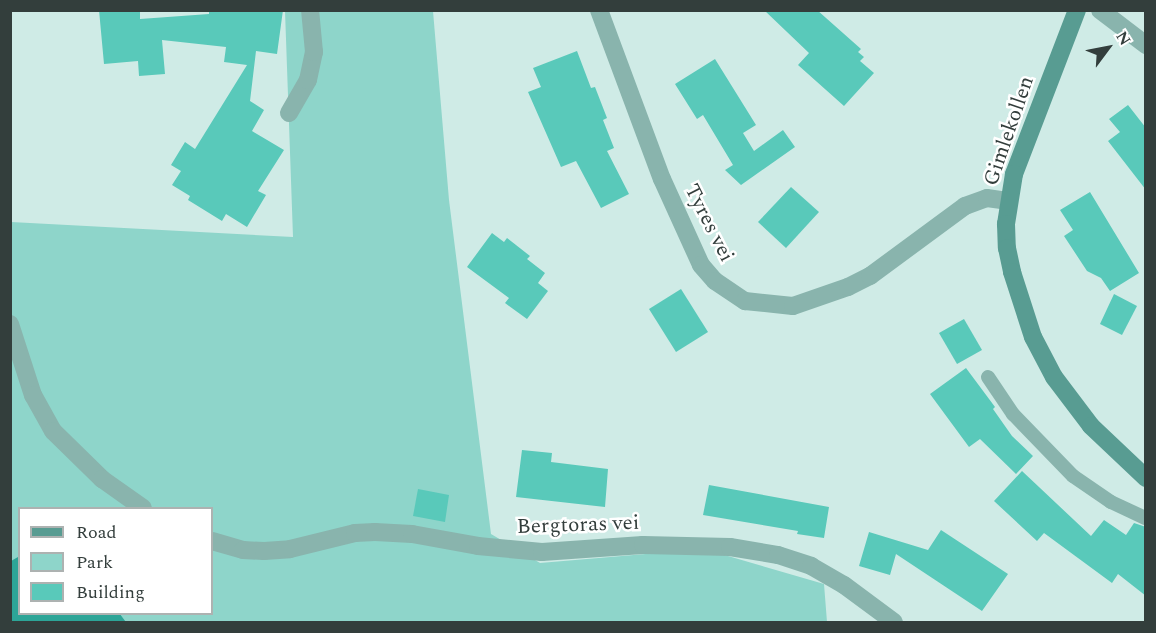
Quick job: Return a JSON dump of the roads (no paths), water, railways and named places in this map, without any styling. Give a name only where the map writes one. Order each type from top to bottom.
[{"type":"street","points":[[289,113],[308,80],[314,52],[310,10]]},
{"type":"street","name":"Tyres vei","points":[[598,10],[662,180],[701,265],[715,281],[745,301],[793,306],[848,287],[870,276],[965,206],[987,198],[1009,201]]},
{"type":"street","name":"Gimlekollen","points":[[1077,10],[1014,174],[1006,224],[1009,256],[1033,337],[1054,377],[1091,426],[1146,478]]},
{"type":"street","points":[[1100,10],[1146,45]]},
{"type":"street","points":[[10,324],[33,395],[53,431],[102,478],[142,507]]},
{"type":"street","name":"Bergtoras vei","points":[[213,541],[243,550],[264,551],[290,549],[355,533],[375,532],[412,534],[478,546],[542,552],[643,545],[730,547],[778,555],[811,566],[844,585],[894,622]]},
{"type":"lane","points":[[988,376],[1014,414],[1073,476],[1111,501],[1146,518]]}]
